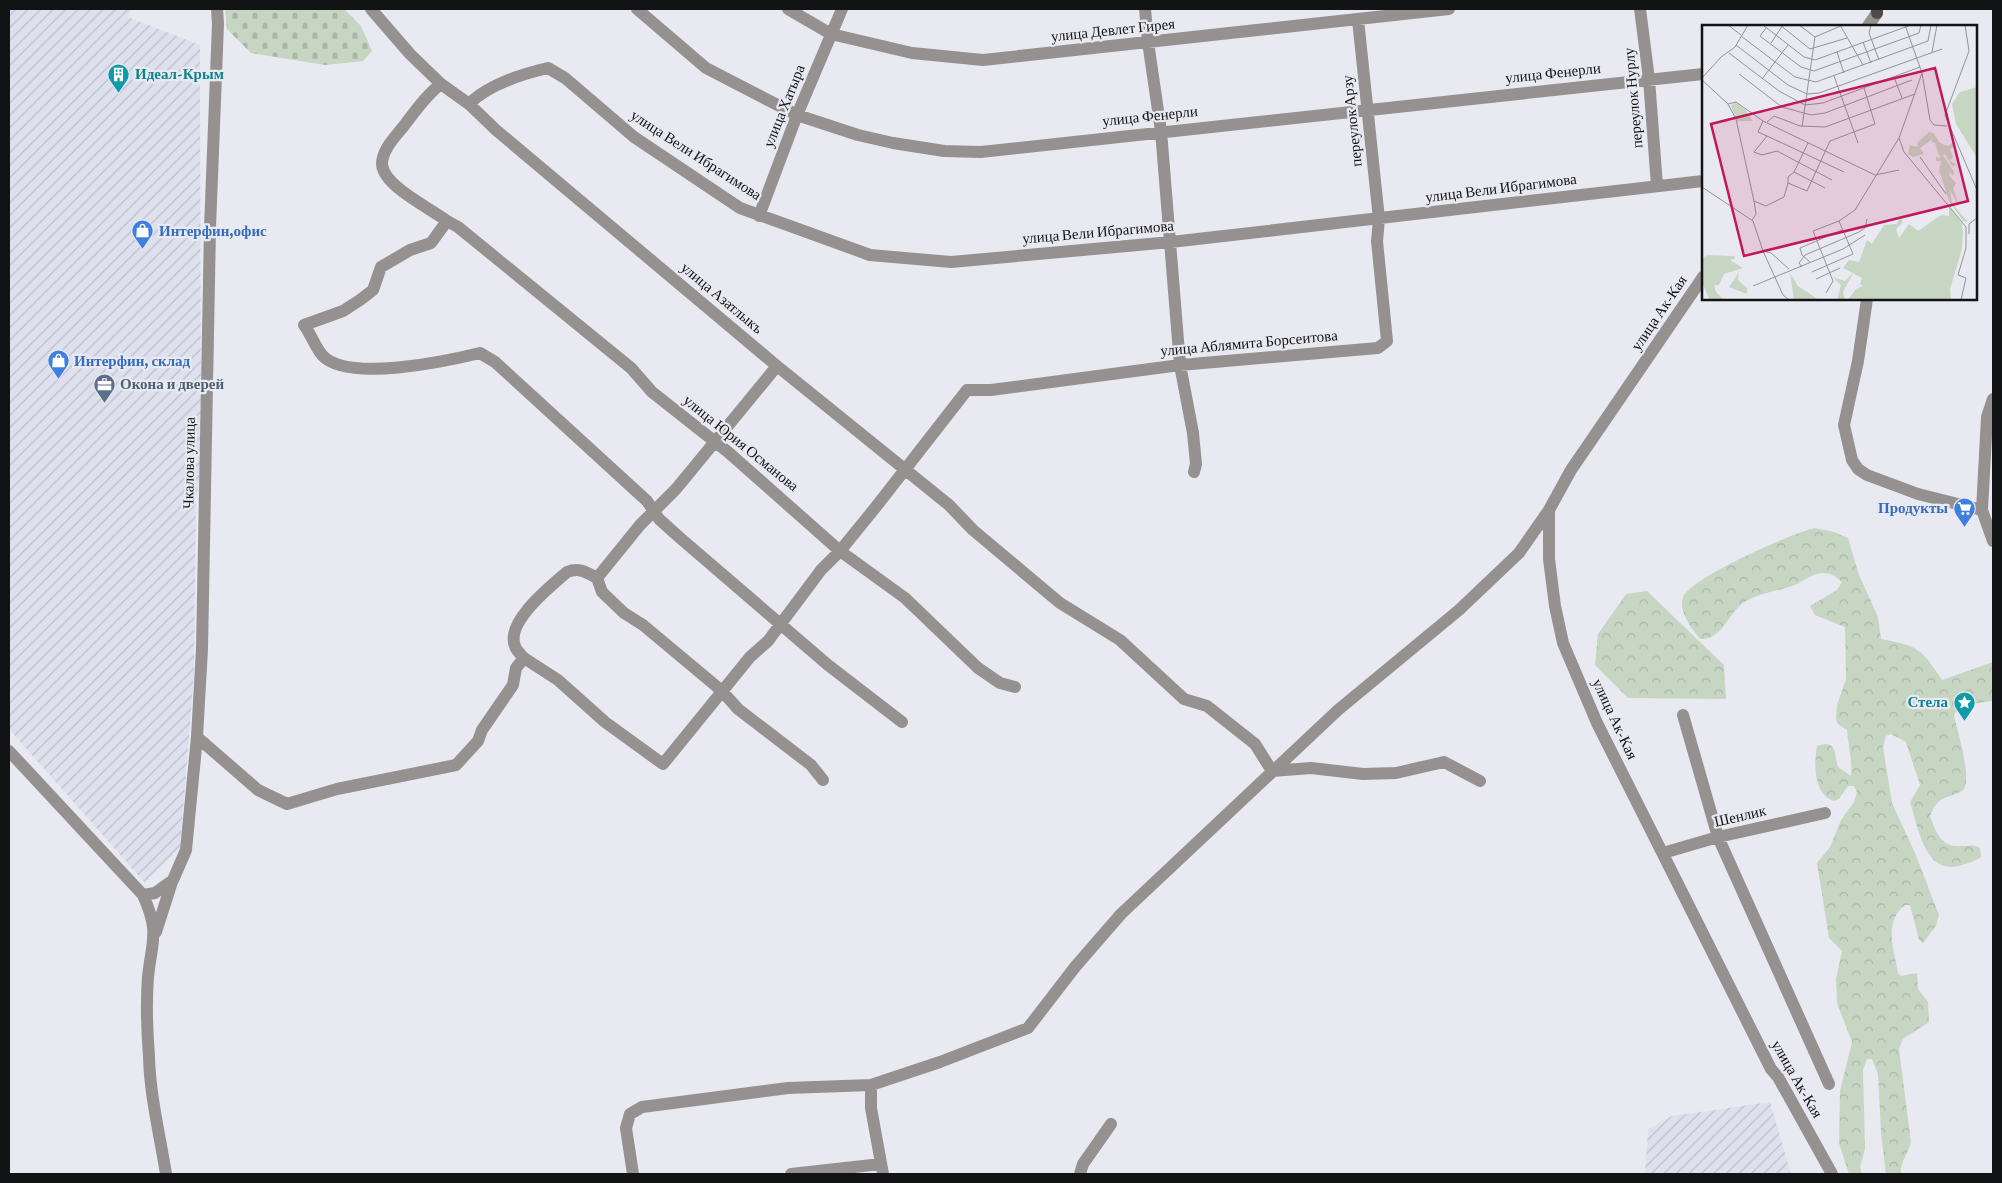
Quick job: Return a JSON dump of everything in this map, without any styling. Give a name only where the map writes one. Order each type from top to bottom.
[{"type":"street","name":"Чкалова улица","points":[[166,1174],[148,1059],[148,977],[155,938],[167,893],[186,850],[197,737],[202,649],[217,9]]},
{"type":"street","name":"улица Азатлыкъ","points":[[371,9],[410,54],[441,84],[469,104],[504,137],[777,366],[949,505],[973,530],[1060,603],[1120,640],[1184,699],[1207,706],[1256,744],[1272,771]]},
{"type":"street","name":"улица Фенерли","points":[[637,9],[706,68],[797,115],[858,135],[944,152],[981,152],[1161,131],[1367,112],[1649,78],[1702,74]]},
{"type":"street","name":"улица Девлет Гирея","points":[[788,9],[831,34],[912,53],[983,60],[1449,9]]},
{"type":"street","name":"улица Хатыра","points":[[759,216],[797,115],[842,9]]},
{"type":"street","points":[[1146,9],[1148,42],[1161,131],[1180,365],[1193,433],[1196,464],[1194,472]]},
{"type":"street","name":"переулок Нурлу","points":[[1640,9],[1649,78],[1657,186]]},
{"type":"street","points":[[1869,25],[1877,11]]},
{"type":"street","points":[[1877,11],[1877,25]]},
{"type":"street","name":"переулок Арзу","points":[[1358,20],[1379,219]]},
{"type":"street","name":"улица Вели Ибрагимова","points":[[469,104],[479,94],[526,73],[548,68],[566,78],[634,137],[740,208],[870,254],[951,262],[1171,242],[1702,181]]},
{"type":"street","name":"улица Юрия Османова","points":[[441,84],[388,146],[382,164],[384,173],[398,188],[458,227],[631,368],[652,392],[778,494],[840,551],[906,598],[978,668],[1000,683],[1015,687]]},
{"type":"street","name":"улица Аблямита Борсеитова","points":[[905,471],[967,390],[991,390],[1180,365],[1378,348],[1387,341],[1378,241],[1379,219]]},
{"type":"street","points":[[447,221],[431,243],[410,250],[381,267],[373,290],[360,300],[343,311],[304,325],[313,337],[322,355],[341,365],[361,370],[445,362],[480,353],[495,362],[647,501],[659,519],[672,531],[828,664],[902,722]]},
{"type":"street","name":"улица Ак-Кая","points":[[1702,278],[1571,470],[1549,510],[1549,559],[1555,606],[1563,643],[1597,723],[1771,1069],[1778,1077],[1832,1174]]},
{"type":"street","points":[[1867,300],[1858,361],[1844,425],[1852,460],[1858,469],[1867,475],[1918,494],[1982,510]]},
{"type":"street","points":[[597,578],[640,525],[676,489],[777,366]]},
{"type":"street","points":[[1993,399],[1987,417],[1982,510],[1993,541]]},
{"type":"street","points":[[823,780],[811,766],[738,709],[722,691],[642,625],[624,613],[602,592],[597,578],[581,570],[573,569],[567,572],[532,603],[516,630],[515,647],[524,658],[558,680],[605,722],[663,764],[722,691],[750,657],[762,649],[821,570],[840,551],[905,471]]},
{"type":"street","points":[[634,1174],[626,1128],[630,1114],[642,1107],[788,1088],[871,1085],[940,1062],[1028,1028],[1074,967],[1121,914],[1338,710],[1459,610],[1519,553],[1549,510]]},
{"type":"street","points":[[197,737],[258,790],[287,804],[337,789],[456,765],[478,741],[482,730],[514,685],[516,668],[524,658]]},
{"type":"street","points":[[1683,715],[1718,837],[1829,1084]]},
{"type":"street","points":[[9,751],[142,895],[153,920],[155,938]]},
{"type":"street","points":[[1272,771],[1311,768],[1363,774],[1396,774],[1444,762],[1480,781]]},
{"type":"street","name":"Шенлик","points":[[1663,853],[1718,837],[1825,813]]},
{"type":"street","points":[[142,895],[155,893],[173,880]]},
{"type":"street","points":[[791,1174],[882,1169],[871,1108],[871,1085]]},
{"type":"street","points":[[1080,1174],[1083,1164],[1111,1124]]},
{"type":"shaded area","points":[[9,9],[131,9],[128,17],[200,45],[201,466],[196,500],[194,673],[180,848],[145,883],[9,729]]},
{"type":"shaded area","points":[[1770,1102],[1791,1174],[1645,1174],[1648,1129],[1672,1116]]},
{"type":"green space","points":[[225,9],[344,9],[361,26],[372,51],[363,61],[325,65],[251,53],[227,29]]},
{"type":"green space","points":[[1815,528],[1834,532],[1848,538],[1859,575],[1878,617],[1881,639],[1918,650],[1929,661],[1942,680],[1993,662],[1993,701],[1966,706],[1954,715],[1966,768],[1965,786],[1962,791],[1940,801],[1930,816],[1937,833],[1944,842],[1954,846],[1980,848],[1981,857],[1959,866],[1947,867],[1938,863],[1931,856],[1920,836],[1910,802],[1920,785],[1906,742],[1891,734],[1886,736],[1883,747],[1892,803],[1915,853],[1939,915],[1936,926],[1923,943],[1919,940],[1910,905],[1905,905],[1898,912],[1892,927],[1898,973],[1901,976],[1917,973],[1918,989],[1928,1002],[1929,1022],[1903,1039],[1899,1049],[1911,1142],[1901,1174],[1886,1174],[1881,1133],[1878,1074],[1872,1059],[1867,1059],[1863,1070],[1865,1149],[1860,1167],[1862,1174],[1849,1174],[1839,1143],[1840,1091],[1852,1042],[1837,1003],[1836,979],[1842,951],[1829,938],[1817,863],[1830,847],[1841,820],[1854,802],[1857,792],[1854,786],[1848,786],[1839,799],[1834,801],[1822,792],[1816,778],[1815,761],[1817,746],[1824,744],[1832,746],[1838,767],[1851,776],[1851,765],[1847,730],[1838,724],[1836,719],[1837,705],[1846,679],[1845,627],[1815,615],[1810,606],[1837,590],[1842,582],[1830,574],[1818,574],[1797,584],[1755,597],[1743,603],[1719,631],[1707,638],[1700,639],[1687,620],[1682,608],[1683,597],[1690,589],[1722,568],[1786,538]]},
{"type":"green space","points":[[1647,591],[1724,665],[1726,699],[1628,698],[1595,665],[1598,634],[1626,594]]},
{"type":"place","name":"Идеал-Крым","points":[[119,93]]},
{"type":"place","name":"Интерфин,офис","points":[[143,250]]},
{"type":"place","name":"Интерфин, склад","points":[[58,380]]},
{"type":"place","name":"Окона и дверей","points":[[104,403]]},
{"type":"place","name":"Продукты","points":[[1964,527]]},
{"type":"place","name":"Стела","points":[[1964,721]]}]
